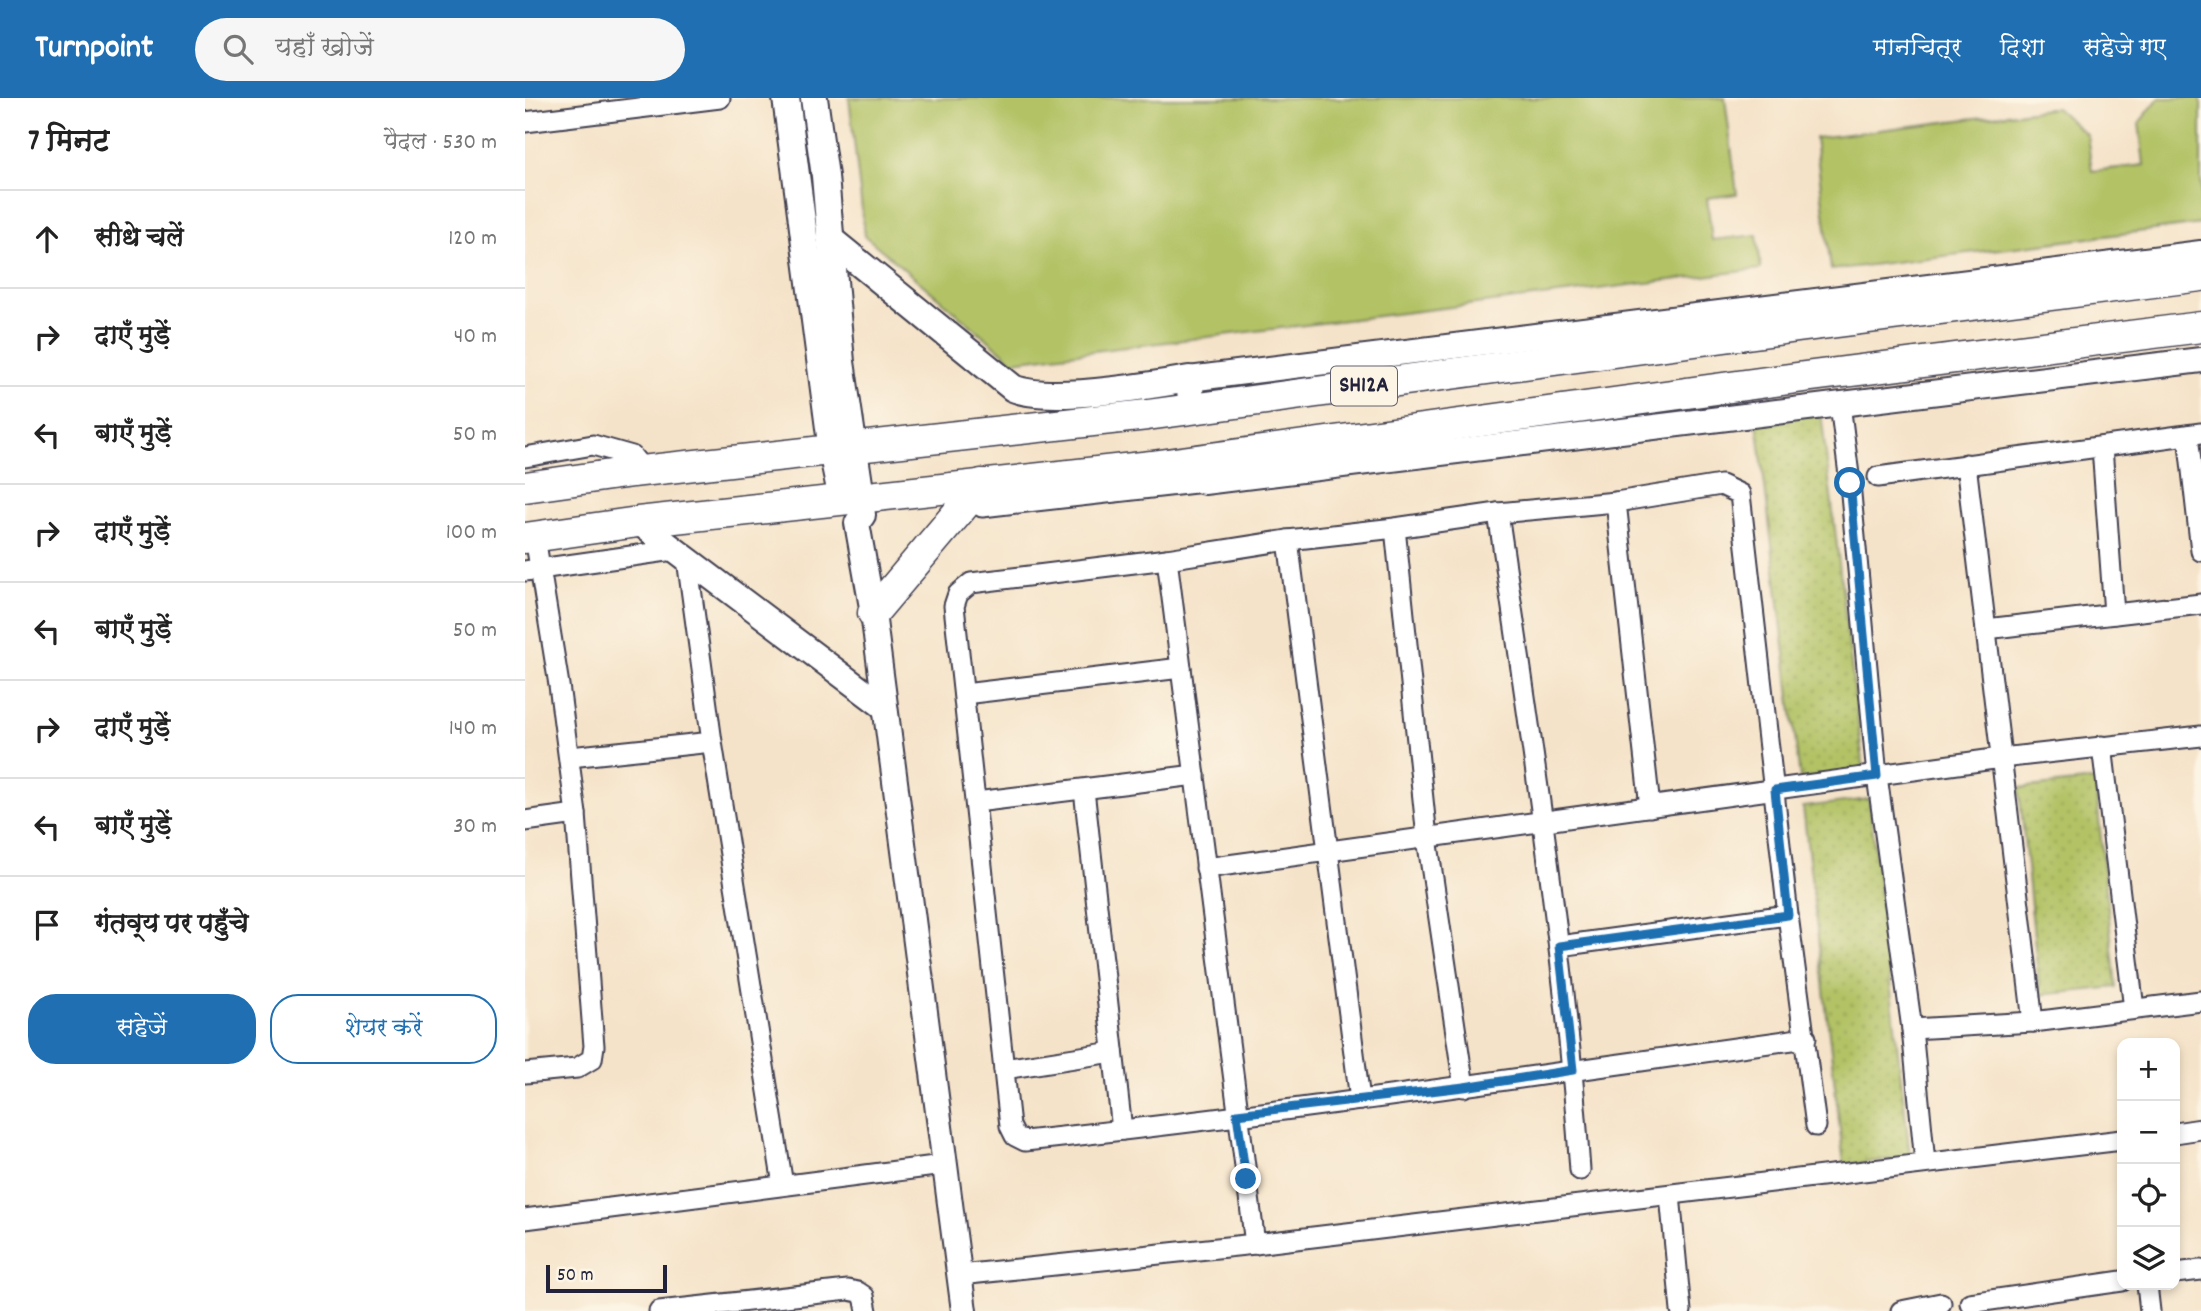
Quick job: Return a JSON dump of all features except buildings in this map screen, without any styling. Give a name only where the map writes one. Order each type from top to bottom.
[{"type":"main road","points":[[786,98],[853,506]]},
{"type":"main road","points":[[814,98],[831,240],[841,362],[843,450]]},
{"type":"main road","points":[[831,240],[1013,388],[1026,393],[1056,394],[1189,379],[1192,409]]},
{"type":"main road","name":"SH12A","points":[[525,487],[1192,409],[2201,276]]},
{"type":"main road","name":"SH12A","points":[[530,537],[638,522],[982,496],[1203,471],[1791,379],[2201,327]]},
{"type":"main road","points":[[873,613],[982,496]]},
{"type":"street","points":[[525,122],[604,105],[720,98]]},
{"type":"street","points":[[1189,379],[2201,253]]},
{"type":"street","points":[[1203,471],[1840,404],[2201,360]]},
{"type":"street","points":[[1840,404],[1850,483],[1877,776],[1912,1030],[1926,1163]]},
{"type":"street","points":[[1878,477],[2194,434],[2201,551]]},
{"type":"street","points":[[525,457],[593,445],[632,456],[644,471]]},
{"type":"street","points":[[2102,447],[2114,614]]},
{"type":"street","points":[[1966,464],[2033,1022]]},
{"type":"street","points":[[1806,1038],[1464,1087],[1122,1130],[1025,1140],[1015,1136],[1010,1126],[954,606],[958,594],[971,583],[1498,513],[1616,502],[1721,485],[1740,494],[1788,915],[1806,1038],[1816,1126]]},
{"type":"street","points":[[1616,502],[1650,807]]},
{"type":"street","points":[[853,506],[873,613],[964,1311]]},
{"type":"street","points":[[1498,513],[1559,946],[1573,1070],[1580,1170]]},
{"type":"street","points":[[638,522],[884,706]]},
{"type":"street","points":[[1395,528],[1427,838],[1464,1087]]},
{"type":"street","points":[[525,1073],[577,1068],[592,1059],[594,1046],[569,757],[533,570],[530,537]]},
{"type":"street","points":[[1288,540],[1360,1100]]},
{"type":"street","points":[[533,570],[680,554]]},
{"type":"street","points":[[680,554],[783,1185]]},
{"type":"street","points":[[1167,559],[1255,1244]]},
{"type":"street","points":[[1986,629],[2201,604]]},
{"type":"street","points":[[964,694],[1181,668]]},
{"type":"street","points":[[1206,868],[2001,758],[2201,736]]},
{"type":"street","points":[[569,757],[712,742]]},
{"type":"street","points":[[2102,746],[2134,1009]]},
{"type":"street","points":[[977,802],[1195,775]]},
{"type":"street","points":[[1084,790],[1122,1130]]},
{"type":"street","points":[[525,821],[576,814]]},
{"type":"street","points":[[1559,946],[1788,915]]},
{"type":"street","points":[[1912,1030],[2033,1022],[2201,1001]]},
{"type":"street","points":[[1004,1069],[1113,1052]]},
{"type":"street","points":[[2180,1132],[2201,1129]]},
{"type":"street","points":[[960,1275],[1255,1244],[2117,1141]]},
{"type":"street","points":[[525,1219],[943,1165]]},
{"type":"street","points":[[1669,1195],[1681,1311]]},
{"type":"street","points":[[2180,1272],[2201,1270]]},
{"type":"street","points":[[1970,1303],[2117,1282]]},
{"type":"street","points":[[659,1311],[755,1306],[848,1290],[864,1296],[867,1311]]},
{"type":"street","points":[[2148,1290],[2150,1311]]},
{"type":"street","points":[[1901,1311],[1941,1303]]},
{"type":"green space","points":[[849,98],[1725,98],[1737,194],[1707,198],[1712,240],[1757,235],[1761,269],[1013,361],[865,236]]},
{"type":"green space","points":[[2159,98],[2201,98],[2201,224],[1831,270],[1815,138],[2056,108],[2087,135],[2092,171],[2144,165],[2139,123]]},
{"type":"green space","points":[[1820,404],[1864,772],[1800,779],[1756,412]]},
{"type":"green space","points":[[2095,780],[2116,987],[2040,995],[2019,788]]},
{"type":"green space","points":[[1869,799],[1910,1157],[1844,1165],[1803,807]]},
{"type":"route","points":[[1246,1179],[1237,1114],[1464,1087],[1573,1070],[1559,946],[1788,915],[1775,790],[1877,776],[1850,483]]}]
